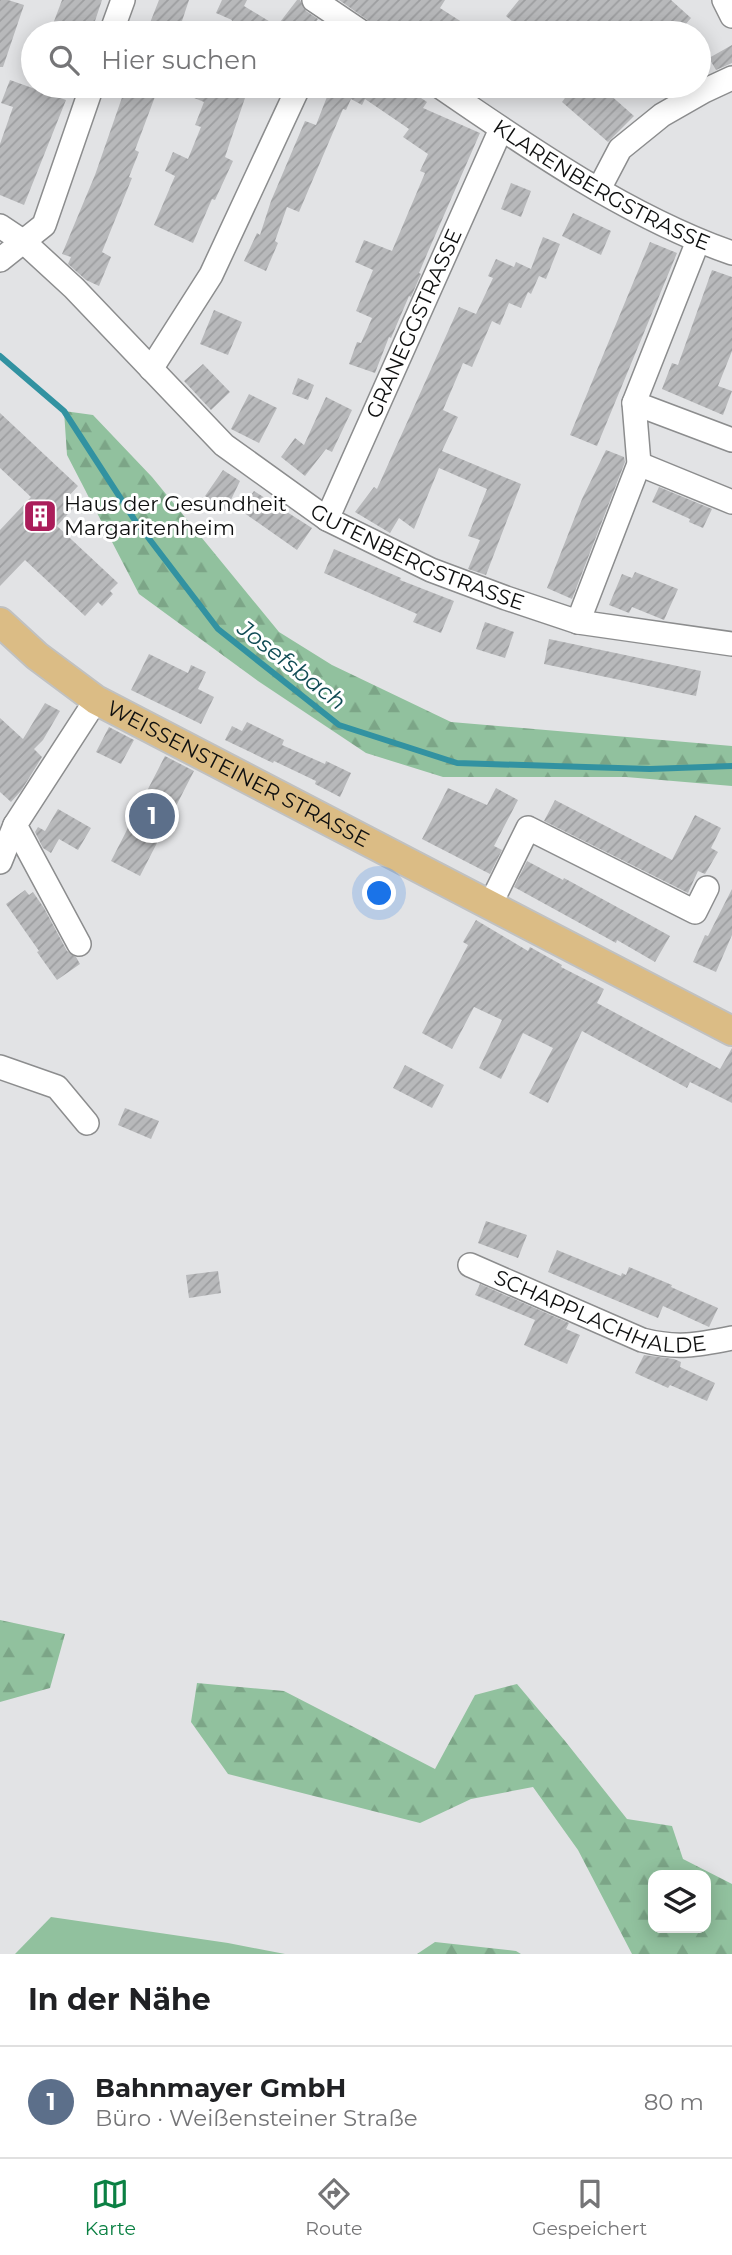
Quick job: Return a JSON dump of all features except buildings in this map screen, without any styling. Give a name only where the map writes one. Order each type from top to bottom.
[{"type":"main road","name":"WEISSENSTEINER STRASSE","points":[[0,622],[37,656],[96,700],[732,1031]]},
{"type":"street","points":[[115,21],[123,0]]},
{"type":"street","points":[[724,0],[732,16]]},
{"type":"street","points":[[711,89],[732,78]]},
{"type":"street","points":[[0,260],[44,225],[88,98]]},
{"type":"street","points":[[151,369],[211,275],[293,98]]},
{"type":"street","name":"KLARENBERGSTRASSE","points":[[456,98],[501,129],[599,189],[698,241],[732,254]]},
{"type":"street","points":[[599,189],[620,149],[662,116],[695,98]]},
{"type":"street","name":"GRANEGGSTRASSE","points":[[327,519],[501,129]]},
{"type":"street","name":"GUTENBERGSTRASSE","points":[[0,226],[24,242],[74,288],[224,445],[327,519],[431,570],[578,622],[732,644]]},
{"type":"street","points":[[578,622],[639,464],[634,403],[698,241]]},
{"type":"street","points":[[634,403],[732,440]]},
{"type":"street","points":[[639,464],[732,502]]},
{"type":"street","points":[[0,862],[15,825],[96,700]]},
{"type":"street","points":[[15,825],[79,944]]},
{"type":"street","points":[[490,905],[528,828],[695,912],[707,888]]},
{"type":"street","points":[[0,1067],[57,1087],[87,1123]]},
{"type":"street","name":"SCHAPPLACHHALDE","points":[[470,1265],[642,1339],[665,1346],[687,1346],[732,1338]]},
{"type":"green space","points":[[64,411],[93,415],[152,477],[279,632],[332,665],[451,722],[732,746],[732,786],[626,777],[443,777],[366,753],[258,681],[139,594],[67,455]]},
{"type":"green space","points":[[0,1620],[65,1634],[50,1688],[0,1702]]},
{"type":"green space","points":[[197,1683],[284,1691],[435,1769],[475,1695],[517,1684],[627,1819],[672,1826],[683,1859],[705,1870],[648,1870],[648,1933],[711,1933],[711,1873],[732,1884],[732,1954],[632,1954],[578,1850],[533,1787],[471,1799],[420,1823],[228,1774],[191,1722]]},
{"type":"green space","points":[[51,1917],[228,1943],[285,1954],[15,1954]]},
{"type":"green space","points":[[435,1942],[516,1951],[521,1954],[417,1954]]},
{"type":"waterway","name":"Josefsbach","points":[[0,356],[64,411],[134,519],[218,629],[339,725],[457,763],[650,769],[732,766]]},
{"type":"place","name":"Haus der Gesundheit Margaritenheim","points":[[40,516]]},
{"type":"place","name":"Bahnmayer GmbH","points":[[152,816]]}]
